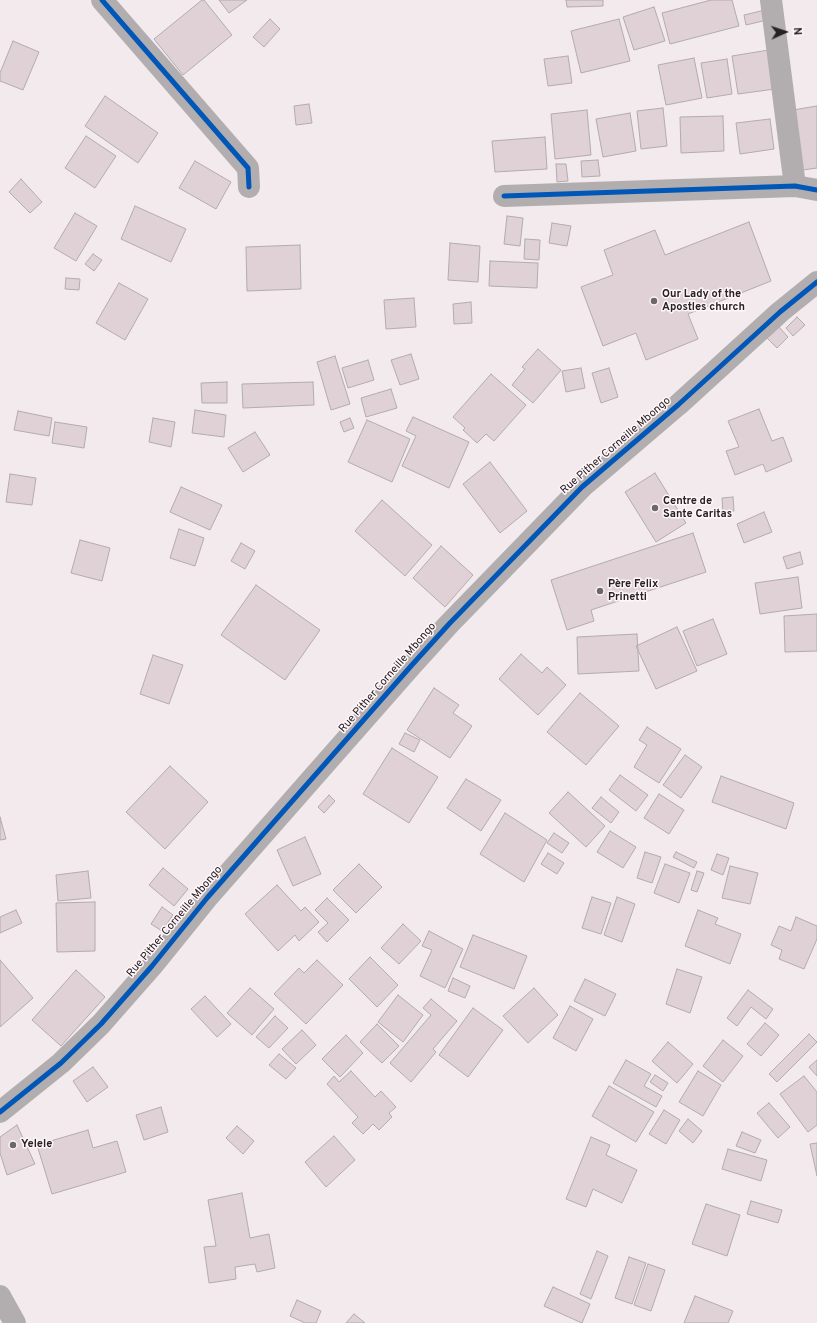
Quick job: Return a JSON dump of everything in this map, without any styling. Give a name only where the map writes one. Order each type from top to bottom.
[{"type":"street","points":[[102,0],[248,168],[250,187]]},
{"type":"street","points":[[771,0],[795,186]]},
{"type":"street","points":[[504,196],[795,186],[817,190]]},
{"type":"street","name":"Rue Pither Corneille Mbongo","points":[[0,1112],[61,1063],[101,1024],[152,966],[212,892],[411,666],[449,624],[582,486],[678,405],[780,312],[817,282]]},
{"type":"street","points":[[0,1296],[14,1323]]},
{"type":"building","points":[[202,0],[204,0],[232,35],[183,75],[154,39]]},
{"type":"building","points":[[219,0],[247,0],[229,13]]},
{"type":"building","points":[[566,0],[603,0],[603,6],[567,7]]},
{"type":"building","points":[[711,0],[732,0],[739,26],[670,44],[662,13]]},
{"type":"building","points":[[654,7],[665,41],[634,50],[623,17]]},
{"type":"building","points":[[765,10],[767,20],[746,25],[744,15]]},
{"type":"building","points":[[270,19],[280,29],[264,47],[253,37]]},
{"type":"building","points":[[619,19],[630,61],[581,73],[571,31]]},
{"type":"building","points":[[13,41],[39,52],[23,90],[0,81],[0,73]]},
{"type":"building","points":[[769,50],[775,89],[738,94],[732,56]]},
{"type":"building","points":[[568,56],[572,83],[548,86],[544,59]]},
{"type":"building","points":[[694,58],[702,98],[666,105],[658,65]]},
{"type":"building","points":[[727,59],[732,94],[707,98],[701,63]]},
{"type":"building","points":[[105,96],[158,133],[138,163],[85,126]]},
{"type":"building","points":[[309,104],[312,123],[296,125],[294,106]]},
{"type":"building","points":[[817,106],[817,168],[803,170],[793,110]]},
{"type":"building","points":[[663,108],[667,146],[641,149],[637,111]]},
{"type":"building","points":[[587,110],[591,155],[555,159],[551,114]]},
{"type":"building","points":[[630,113],[636,151],[603,157],[596,119]]},
{"type":"building","points":[[723,116],[724,151],[681,153],[680,117]]},
{"type":"building","points":[[770,119],[774,149],[740,154],[736,123]]},
{"type":"building","points":[[86,136],[116,156],[95,188],[65,168]]},
{"type":"building","points":[[545,137],[547,169],[495,172],[492,141]]},
{"type":"building","points":[[598,160],[600,176],[582,177],[581,161]]},
{"type":"building","points":[[195,161],[231,182],[216,209],[179,188]]},
{"type":"building","points":[[556,164],[566,164],[568,181],[557,182]]},
{"type":"building","points":[[21,179],[42,202],[30,213],[9,192]]},
{"type":"building","points":[[135,206],[186,229],[171,262],[121,239]]},
{"type":"building","points":[[75,213],[97,226],[76,261],[54,248]]},
{"type":"building","points":[[507,216],[523,218],[520,246],[504,244]]},
{"type":"building","name":"Our Lady of the Apostles church","points":[[749,222],[771,281],[688,314],[698,339],[646,360],[636,333],[603,346],[581,287],[613,275],[604,250],[655,230],[665,255]]},
{"type":"building","points":[[552,223],[571,226],[567,246],[549,243]]},
{"type":"building","points":[[525,239],[540,240],[539,260],[524,259]]},
{"type":"building","points":[[450,243],[480,246],[478,282],[448,280]]},
{"type":"building","points":[[300,245],[301,289],[247,291],[246,247]]},
{"type":"building","points":[[93,254],[102,260],[94,271],[85,264]]},
{"type":"building","points":[[490,261],[538,263],[537,288],[489,286]]},
{"type":"building","points":[[66,278],[80,279],[79,290],[65,289]]},
{"type":"building","points":[[119,283],[148,299],[125,340],[96,323]]},
{"type":"building","points":[[414,298],[416,327],[386,329],[384,300]]},
{"type":"building","points":[[471,302],[472,323],[454,324],[453,304]]},
{"type":"building","points":[[797,317],[805,325],[793,336],[786,328]]},
{"type":"building","points":[[779,327],[788,337],[777,348],[767,338]]},
{"type":"building","points":[[538,349],[561,370],[533,403],[512,385],[525,369],[522,367]]},
{"type":"building","points":[[411,354],[419,379],[400,385],[391,360]]},
{"type":"building","points":[[335,356],[350,404],[331,410],[317,362]]},
{"type":"building","points":[[368,360],[374,380],[348,388],[342,368]]},
{"type":"building","points":[[581,368],[585,388],[566,392],[562,371]]},
{"type":"building","points":[[609,368],[618,397],[601,403],[592,373]]},
{"type":"building","points":[[491,374],[526,405],[494,441],[486,434],[477,443],[463,430],[465,428],[453,417]]},
{"type":"building","points":[[227,382],[227,403],[202,403],[201,383]]},
{"type":"building","points":[[313,382],[314,405],[243,408],[242,384]]},
{"type":"building","points":[[391,389],[397,408],[366,417],[361,398]]},
{"type":"building","points":[[759,409],[772,441],[783,437],[792,461],[766,472],[763,464],[735,475],[726,451],[739,447],[728,421]]},
{"type":"building","points":[[195,410],[226,415],[224,437],[192,433]]},
{"type":"building","points":[[18,411],[52,418],[49,436],[14,430]]},
{"type":"building","points":[[413,417],[469,442],[449,488],[402,466],[416,436],[406,431]]},
{"type":"building","points":[[153,418],[175,422],[171,447],[149,442]]},
{"type":"building","points":[[350,418],[354,428],[344,432],[340,422]]},
{"type":"building","points":[[367,420],[410,439],[392,482],[348,462]]},
{"type":"building","points":[[55,422],[87,427],[84,448],[52,443]]},
{"type":"building","points":[[255,432],[270,455],[243,472],[228,448]]},
{"type":"building","points":[[490,462],[527,511],[500,533],[463,484]]},
{"type":"building","name":"Centre de Sante Caritas","points":[[655,473],[686,523],[656,542],[625,492]]},
{"type":"building","points":[[10,474],[36,478],[32,505],[6,502]]},
{"type":"building","points":[[181,487],[222,505],[210,530],[170,512]]},
{"type":"building","points":[[733,497],[734,511],[723,512],[722,498]]},
{"type":"building","points":[[382,500],[432,545],[405,576],[355,531]]},
{"type":"building","points":[[764,512],[772,532],[744,543],[737,524]]},
{"type":"building","points":[[179,529],[204,538],[195,566],[170,558]]},
{"type":"building","name":"Père Felix Prinetti","points":[[693,533],[706,572],[591,610],[594,621],[567,630],[551,580]]},
{"type":"building","points":[[80,540],[110,548],[102,581],[71,573]]},
{"type":"building","points":[[241,543],[255,551],[245,569],[231,561]]},
{"type":"building","points":[[441,546],[473,575],[445,607],[413,578]]},
{"type":"building","points":[[800,552],[803,564],[787,569],[783,557]]},
{"type":"building","points":[[798,577],[802,608],[760,614],[755,583]]},
{"type":"building","points":[[256,585],[320,630],[285,680],[221,635]]},
{"type":"building","points":[[817,614],[817,651],[785,652],[784,616]]},
{"type":"building","points":[[713,619],[727,654],[697,666],[683,631]]},
{"type":"building","points":[[677,627],[697,671],[656,689],[636,646]]},
{"type":"building","points":[[637,634],[639,671],[578,674],[577,637]]},
{"type":"building","points":[[521,654],[542,673],[547,667],[566,685],[538,715],[499,679]]},
{"type":"building","points":[[153,655],[183,665],[169,704],[140,694]]},
{"type":"building","points":[[434,688],[459,705],[453,713],[472,726],[450,758],[407,730]]},
{"type":"building","points":[[580,693],[619,726],[586,765],[547,732]]},
{"type":"building","points":[[647,727],[681,749],[659,783],[634,767],[647,745],[639,740]]},
{"type":"building","points":[[405,733],[420,740],[414,752],[399,744]]},
{"type":"building","points":[[392,748],[438,777],[409,823],[363,794]]},
{"type":"building","points":[[685,755],[702,767],[681,798],[663,785]]},
{"type":"building","points":[[170,766],[208,802],[165,849],[126,812]]},
{"type":"building","points":[[620,775],[648,795],[636,811],[609,790]]},
{"type":"building","points":[[721,776],[794,803],[786,829],[712,802]]},
{"type":"building","points":[[466,779],[501,800],[481,831],[447,808]]},
{"type":"building","points":[[568,792],[605,826],[586,847],[549,813]]},
{"type":"building","points":[[659,794],[684,810],[669,834],[644,818]]},
{"type":"building","points":[[329,795],[335,801],[324,813],[318,807]]},
{"type":"building","points":[[601,797],[619,812],[611,823],[592,808]]},
{"type":"building","points":[[505,813],[547,840],[524,882],[480,854]]},
{"type":"building","points":[[0,817],[6,839],[0,840]]},
{"type":"building","points":[[610,831],[636,847],[623,868],[597,852]]},
{"type":"building","points":[[554,833],[569,843],[562,853],[547,843]]},
{"type":"building","points":[[305,837],[321,874],[293,886],[277,850]]},
{"type":"building","points":[[645,852],[661,857],[652,883],[637,878]]},
{"type":"building","points":[[676,852],[697,862],[694,868],[673,857]]},
{"type":"building","points":[[548,853],[564,863],[557,874],[541,864]]},
{"type":"building","points":[[717,854],[729,858],[723,875],[711,870]]},
{"type":"building","points":[[359,864],[382,887],[356,913],[333,890]]},
{"type":"building","points":[[665,864],[690,873],[679,903],[654,893]]},
{"type":"building","points":[[730,866],[758,873],[750,904],[722,898]]},
{"type":"building","points":[[163,868],[188,889],[174,906],[149,885]]},
{"type":"building","points":[[88,871],[91,898],[58,901],[56,875]]},
{"type":"building","points":[[697,871],[704,873],[697,892],[691,890]]},
{"type":"building","points":[[277,885],[301,911],[305,907],[319,922],[299,941],[295,935],[278,951],[245,914]]},
{"type":"building","points":[[592,897],[611,903],[601,934],[582,928]]},
{"type":"building","points":[[617,897],[635,904],[622,942],[604,935]]},
{"type":"building","points":[[327,898],[349,920],[327,942],[318,932],[328,923],[315,910]]},
{"type":"building","points":[[95,902],[95,951],[57,952],[56,903]]},
{"type":"building","points":[[162,907],[173,915],[162,931],[151,924]]},
{"type":"building","points":[[16,910],[22,923],[0,933],[0,917]]},
{"type":"building","points":[[698,910],[718,918],[715,924],[741,934],[730,964],[685,946]]},
{"type":"building","points":[[796,917],[817,926],[817,939],[804,969],[779,959],[782,950],[771,945],[779,926],[791,931]]},
{"type":"building","points":[[403,924],[421,941],[399,964],[381,948]]},
{"type":"building","points":[[429,931],[463,949],[445,988],[420,976],[432,950],[422,946]]},
{"type":"building","points":[[473,935],[527,956],[514,989],[460,967]]},
{"type":"building","points":[[370,957],[398,985],[377,1007],[349,979]]},
{"type":"building","points":[[0,960],[33,998],[0,1027]]},
{"type":"building","points":[[317,960],[343,985],[306,1024],[274,994],[299,968],[304,973]]},
{"type":"building","points":[[677,969],[702,977],[690,1013],[666,1004]]},
{"type":"building","points":[[76,970],[105,997],[61,1046],[32,1020]]},
{"type":"building","points":[[453,978],[470,986],[465,998],[448,991]]},
{"type":"building","points":[[585,979],[616,994],[605,1016],[574,1001]]},
{"type":"building","points":[[250,988],[274,1009],[252,1035],[227,1013]]},
{"type":"building","points":[[534,988],[558,1015],[528,1043],[503,1016]]},
{"type":"building","points":[[748,990],[773,1009],[766,1019],[751,1007],[737,1026],[727,1018]]},
{"type":"building","points":[[398,995],[423,1015],[403,1042],[378,1022]]},
{"type":"building","points":[[205,996],[231,1024],[217,1037],[191,1009]]},
{"type":"building","points":[[431,999],[457,1021],[433,1049],[436,1052],[411,1082],[390,1063],[431,1015],[423,1008]]},
{"type":"building","points":[[570,1006],[593,1019],[576,1051],[553,1038]]},
{"type":"building","points":[[473,1008],[503,1030],[468,1077],[439,1055]]},
{"type":"building","points":[[275,1016],[288,1028],[269,1048],[256,1037]]},
{"type":"building","points":[[765,1023],[779,1035],[761,1056],[747,1044]]},
{"type":"building","points":[[377,1024],[399,1046],[382,1063],[360,1042]]},
{"type":"building","points":[[302,1030],[316,1045],[296,1064],[282,1049]]},
{"type":"building","points":[[809,1034],[817,1042],[777,1082],[769,1074]]},
{"type":"building","points":[[346,1035],[363,1053],[340,1077],[322,1059]]},
{"type":"building","points":[[723,1040],[743,1056],[723,1082],[703,1066]]},
{"type":"building","points":[[668,1042],[693,1064],[677,1083],[652,1061]]},
{"type":"building","points":[[279,1054],[296,1068],[286,1079],[269,1065]]},
{"type":"building","points":[[626,1060],[651,1074],[644,1086],[662,1096],[656,1107],[613,1083]]},
{"type":"building","points":[[817,1060],[817,1076],[809,1067]]},
{"type":"building","points":[[93,1067],[108,1087],[87,1102],[73,1081]]},
{"type":"building","points":[[351,1071],[375,1097],[381,1091],[396,1107],[389,1113],[392,1117],[379,1130],[373,1124],[363,1134],[352,1123],[358,1117],[327,1084],[334,1076],[339,1082]]},
{"type":"building","points":[[698,1071],[721,1085],[703,1116],[679,1102]]},
{"type":"building","points":[[655,1075],[668,1083],[663,1091],[650,1082]]},
{"type":"building","points":[[804,1076],[817,1092],[817,1125],[808,1132],[780,1094]]},
{"type":"building","points":[[609,1086],[654,1112],[636,1142],[592,1116]]},
{"type":"building","points":[[769,1103],[790,1127],[778,1138],[757,1113]]},
{"type":"building","points":[[161,1107],[168,1132],[144,1140],[136,1115]]},
{"type":"building","points":[[664,1110],[680,1120],[666,1144],[649,1134]]},
{"type":"building","points":[[688,1119],[702,1131],[693,1143],[679,1131]]},
{"type":"building","name":"Yelele","points":[[17,1125],[35,1164],[7,1175],[0,1153],[0,1137]]},
{"type":"building","points":[[237,1126],[254,1141],[243,1154],[226,1138]]},
{"type":"building","points":[[88,1130],[93,1148],[117,1141],[126,1172],[52,1194],[37,1145]]},
{"type":"building","points":[[742,1132],[761,1140],[755,1153],[736,1146]]},
{"type":"building","points":[[334,1136],[355,1160],[326,1187],[305,1162]]},
{"type":"building","points":[[591,1137],[610,1145],[606,1155],[637,1170],[622,1203],[593,1189],[586,1207],[566,1199]]},
{"type":"building","points":[[817,1143],[817,1176],[810,1144]]},
{"type":"building","points":[[728,1149],[767,1160],[761,1181],[722,1169]]},
{"type":"building","points":[[242,1193],[250,1238],[269,1234],[275,1268],[257,1272],[255,1264],[235,1267],[236,1279],[209,1283],[204,1247],[216,1246],[208,1200]]},
{"type":"building","points":[[751,1201],[782,1210],[778,1223],[747,1214]]},
{"type":"building","points":[[706,1204],[740,1215],[727,1256],[692,1244]]},
{"type":"building","points":[[597,1251],[608,1256],[591,1299],[580,1294]]},
{"type":"building","points":[[629,1257],[646,1263],[632,1304],[615,1298]]},
{"type":"building","points":[[648,1264],[665,1270],[651,1311],[634,1305]]},
{"type":"building","points":[[553,1287],[590,1304],[582,1323],[544,1306]]},
{"type":"building","points":[[695,1296],[733,1311],[728,1323],[684,1323]]},
{"type":"building","points":[[297,1300],[321,1311],[316,1323],[305,1323],[290,1316]]},
{"type":"building","points":[[354,1314],[365,1323],[346,1323]]},
{"type":"cycle path","points":[[102,0],[248,168],[249,187]]},
{"type":"cycle path","points":[[504,196],[795,186],[817,190]]},
{"type":"cycle path","points":[[0,1112],[61,1063],[101,1024],[152,966],[207,898],[411,666],[449,624],[582,487],[678,405],[780,312],[817,282]]},
{"type":"place","name":"Our Lady of the Apostles church","points":[[654,301]]},
{"type":"place","name":"Centre de Sante Caritas","points":[[655,508]]},
{"type":"place","name":"Père Felix Prinetti","points":[[600,591]]},
{"type":"place","name":"Yelele","points":[[13,1145]]}]
